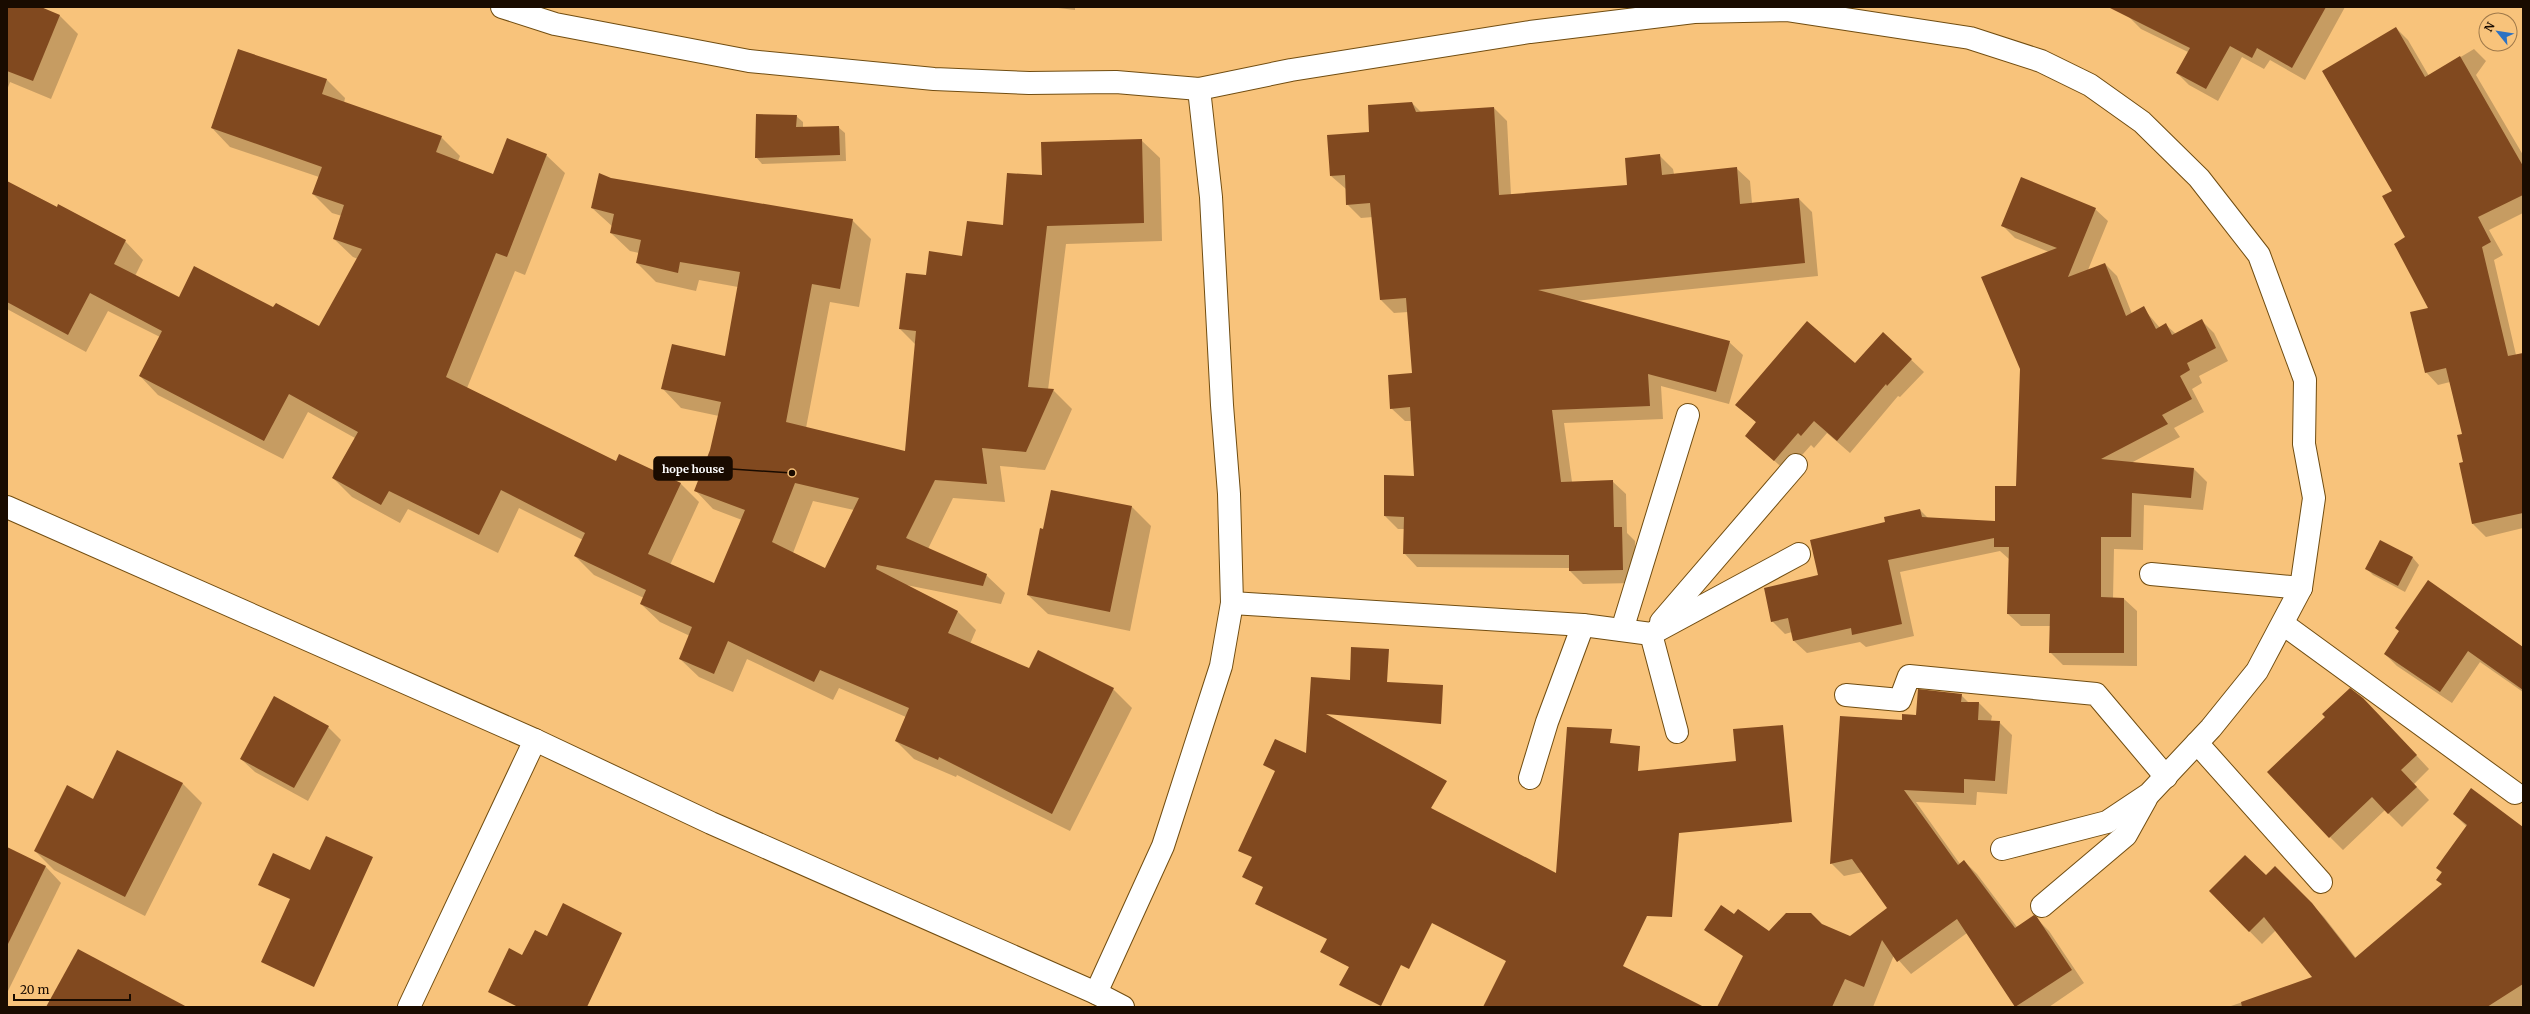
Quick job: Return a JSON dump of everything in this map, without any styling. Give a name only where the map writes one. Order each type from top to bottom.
[{"type":"street","points":[[502,7],[554,24],[749,61],[934,79],[1029,82],[1116,82],[1199,89],[1291,70],[1530,32],[1694,12],[1786,10],[1835,16],[1970,38],[2041,61],[2090,85],[2142,122],[2199,178],[2259,255],[2305,380],[2304,444],[2314,498],[2301,588],[2258,672],[2197,743],[2149,794],[2107,822],[2002,849]]},
{"type":"street","points":[[1096,993],[1164,846],[1221,666],[1232,603],[1229,494],[1222,406],[1211,197],[1199,89]]},
{"type":"street","points":[[1622,630],[1688,415]]},
{"type":"street","points":[[1651,634],[1796,465]]},
{"type":"street","points":[[7,508],[535,740],[719,826],[1096,993],[1123,1007]]},
{"type":"street","points":[[1232,603],[1583,625],[1651,634],[1799,554]]},
{"type":"street","points":[[2151,574],[2301,588]]},
{"type":"street","points":[[2283,624],[2515,793]]},
{"type":"street","points":[[1530,778],[1546,722],[1583,625]]},
{"type":"street","points":[[1651,634],[1678,732]]},
{"type":"street","points":[[1846,695],[1900,700],[1909,676],[2096,694],[2166,777]]},
{"type":"street","points":[[410,1007],[535,740]]},
{"type":"street","points":[[2197,743],[2321,882]]},
{"type":"street","points":[[2042,906],[2126,834],[2149,794]]},
{"type":"building","points":[[7,7],[41,7],[60,15],[33,81],[7,71]]},
{"type":"building","points":[[2108,7],[2326,7],[2292,68],[2257,48],[2252,58],[2230,46],[2206,89],[2176,73],[2190,48]]},
{"type":"building","points":[[2396,27],[2425,77],[2460,56],[2523,166],[2523,195],[2478,217],[2491,242],[2482,247],[2508,356],[2523,353],[2523,513],[2472,524],[2459,463],[2463,462],[2457,435],[2462,434],[2446,368],[2425,373],[2410,312],[2428,308],[2394,244],[2405,237],[2382,196],[2392,191],[2322,71]]},
{"type":"building","points":[[238,49],[327,79],[322,94],[442,136],[436,152],[493,174],[507,138],[547,154],[507,257],[496,253],[446,377],[616,461],[619,454],[681,483],[648,554],[714,583],[745,510],[694,491],[710,450],[721,402],[661,389],[672,344],[725,356],[740,272],[680,262],[678,273],[636,263],[641,240],[610,233],[614,214],[591,208],[599,173],[611,178],[853,219],[840,289],[812,284],[786,422],[905,451],[916,331],[899,329],[906,273],[926,275],[929,251],[962,256],[967,221],[1003,225],[1007,173],[1042,175],[1041,142],[1142,139],[1144,223],[1047,226],[1028,387],[1054,389],[1026,452],[982,448],[987,484],[935,480],[906,538],[987,574],[983,586],[877,565],[876,569],[958,611],[948,633],[1029,668],[1038,650],[1114,688],[1052,814],[939,757],[938,760],[895,741],[909,708],[820,670],[814,682],[728,641],[714,674],[679,659],[692,627],[640,604],[646,590],[574,556],[585,533],[501,490],[479,535],[389,491],[381,505],[332,478],[358,432],[289,394],[264,441],[139,376],[162,331],[90,293],[68,335],[7,302],[7,181],[57,207],[58,204],[126,240],[114,264],[179,297],[194,266],[273,307],[276,303],[319,326],[362,249],[333,239],[344,205],[312,194],[322,167],[211,128]],"holes":[[[795,483],[859,498],[825,568],[772,542]]]},
{"type":"building","points":[[1412,102],[1416,112],[1494,107],[1499,195],[1627,185],[1625,158],[1660,154],[1662,175],[1737,167],[1740,204],[1799,198],[1805,263],[1538,290],[1730,341],[1716,392],[1648,374],[1650,406],[1552,410],[1561,482],[1613,480],[1614,527],[1622,527],[1623,570],[1569,571],[1569,555],[1403,554],[1404,517],[1384,516],[1384,475],[1414,476],[1410,407],[1390,409],[1388,375],[1412,373],[1406,298],[1380,300],[1370,203],[1346,205],[1345,175],[1330,176],[1327,135],[1369,132],[1368,105]]},
{"type":"building","points":[[756,114],[797,115],[796,127],[839,126],[840,155],[755,158]]},
{"type":"building","points":[[2021,177],[2096,208],[2068,277],[2105,263],[2126,316],[2144,306],[2156,329],[2166,323],[2172,335],[2202,319],[2216,348],[2187,363],[2190,370],[2180,376],[2192,399],[2162,415],[2168,424],[2101,459],[2194,468],[2191,498],[2132,493],[2131,537],[2101,537],[2101,597],[2124,598],[2124,653],[2049,653],[2050,614],[2007,614],[2009,547],[1994,547],[1994,538],[1888,560],[1902,624],[1852,635],[1851,628],[1793,641],[1788,618],[1771,622],[1764,588],[1818,575],[1810,540],[1885,522],[1884,517],[1920,509],[1922,517],[1995,521],[1995,486],[2016,486],[2020,369],[1981,277],[2057,248],[2001,226]]},
{"type":"building","points":[[1807,321],[1855,363],[1883,332],[1912,359],[1887,386],[1886,384],[1837,441],[1814,421],[1801,436],[1798,433],[1774,461],[1745,436],[1756,422],[1735,405]]},
{"type":"building","points":[[1051,490],[1132,506],[1110,612],[1027,595],[1040,528],[1043,529]]},
{"type":"building","points":[[2380,540],[2413,557],[2398,586],[2365,569]]},
{"type":"building","points":[[2428,580],[2523,647],[2523,690],[2468,651],[2440,692],[2384,654],[2399,631],[2395,628]]},
{"type":"building","points":[[1351,647],[1389,649],[1387,682],[1443,685],[1441,724],[1326,714],[1447,781],[1431,808],[1556,873],[1567,727],[1612,729],[1610,743],[1640,746],[1638,771],[1736,761],[1733,729],[1783,725],[1792,822],[1679,833],[1672,917],[1647,916],[1623,966],[1704,1007],[1483,1007],[1506,961],[1432,923],[1409,969],[1401,965],[1381,1006],[1339,985],[1349,967],[1320,952],[1327,939],[1255,904],[1263,887],[1242,877],[1252,857],[1238,851],[1275,771],[1263,765],[1275,739],[1306,753],[1311,677],[1350,680]]},
{"type":"building","points":[[2350,688],[2363,698],[2417,755],[2401,770],[2417,787],[2388,814],[2372,797],[2329,838],[2267,772],[2325,717],[2322,714]]},
{"type":"building","points":[[1918,689],[1962,694],[1961,702],[1979,702],[1978,720],[2000,721],[1995,781],[1964,779],[1964,793],[1904,790],[1958,865],[1964,860],[2015,928],[2034,915],[2037,917],[2072,970],[2015,1007],[1957,919],[1897,962],[1882,940],[1864,987],[1845,979],[1832,1007],[1717,1007],[1743,956],[1704,930],[1721,905],[1734,914],[1738,909],[1769,931],[1786,913],[1811,913],[1822,924],[1850,936],[1887,908],[1852,859],[1830,864],[1840,716],[1902,720],[1902,714],[1916,715]]},
{"type":"building","points":[[274,696],[329,726],[294,788],[240,759]]},
{"type":"building","points":[[117,750],[183,783],[125,897],[34,851],[67,785],[93,799]]},
{"type":"building","points":[[2471,788],[2523,827],[2523,984],[2487,1007],[2242,1007],[2241,1002],[2312,977],[2264,917],[2249,932],[2209,891],[2245,855],[2266,875],[2275,866],[2312,903],[2355,958],[2442,884],[2436,880],[2442,872],[2436,868],[2467,825],[2453,814]]},
{"type":"building","points":[[326,836],[373,857],[314,987],[261,962],[290,899],[258,885],[273,853],[310,870]]},
{"type":"building","points":[[7,847],[46,866],[7,946]]},
{"type":"building","points":[[563,903],[622,933],[587,1007],[518,1007],[488,992],[509,948],[522,955],[535,930],[547,936]]},
{"type":"building","points":[[78,949],[187,1007],[46,1007]]},
{"type":"place","name":"hope house","points":[[792,473]]}]
